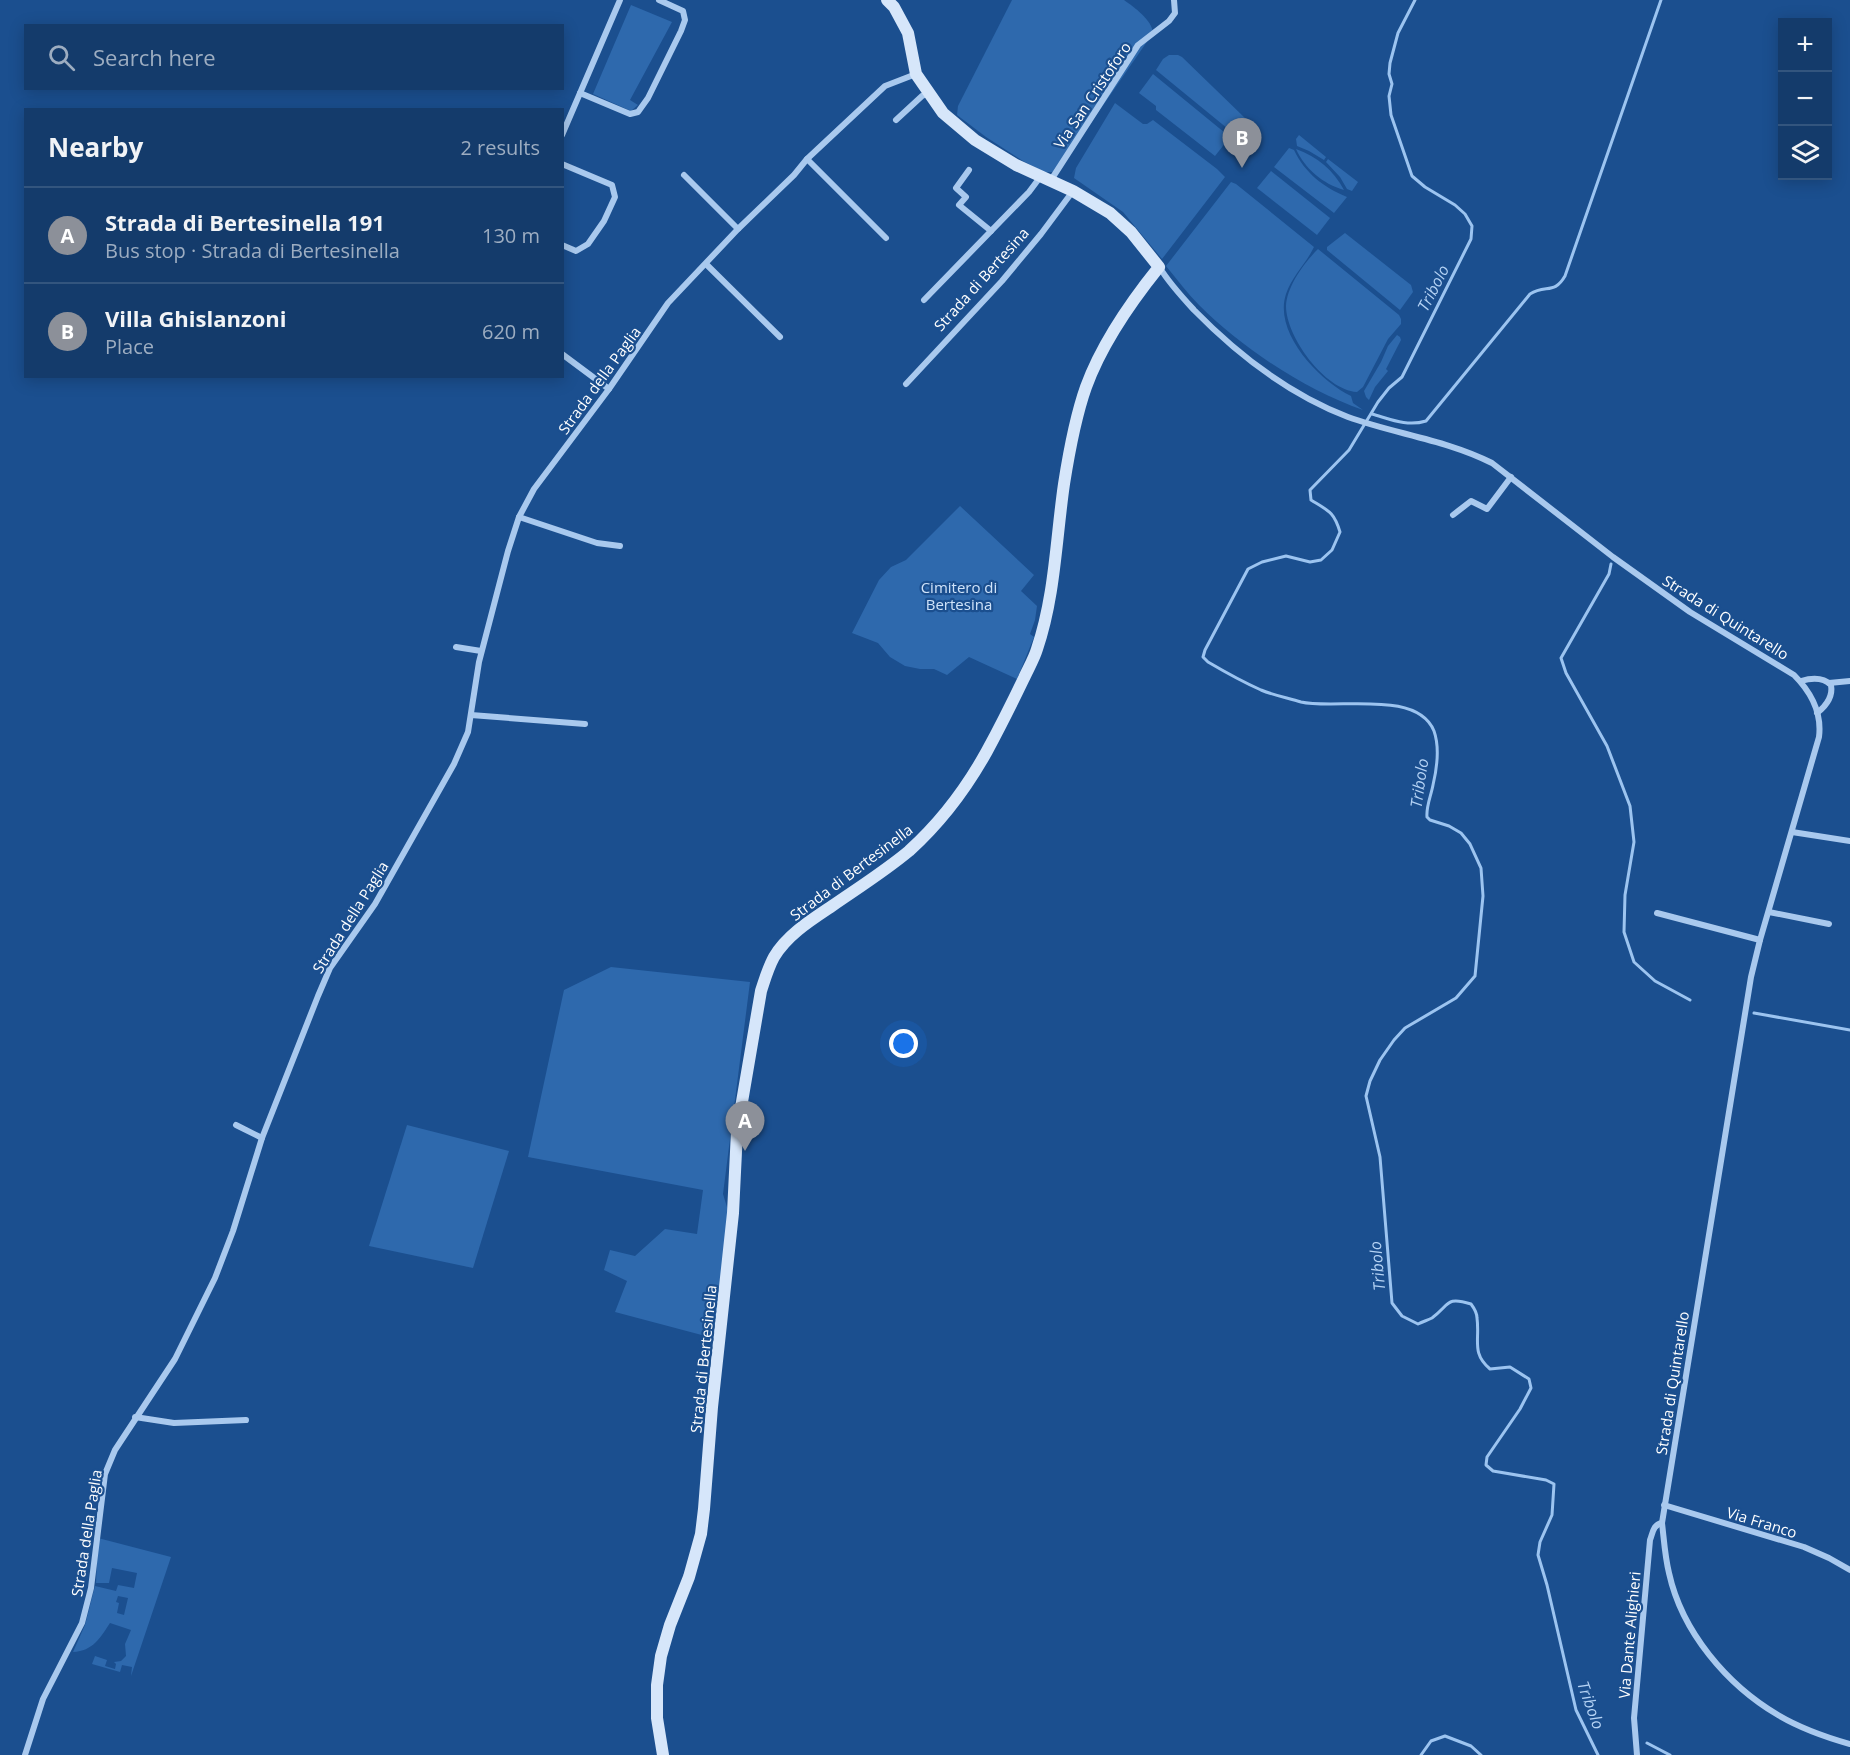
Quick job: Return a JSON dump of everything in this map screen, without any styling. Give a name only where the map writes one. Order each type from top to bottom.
[{"type":"street","points":[[564,130],[620,0]]},
{"type":"street","points":[[580,93],[630,114],[638,112],[648,98],[685,20],[682,11],[659,0]]},
{"type":"street","points":[[887,0],[894,7],[908,33],[916,74],[943,113],[975,140],[1016,165],[1073,191],[1110,213],[1123,223],[1159,267]]},
{"type":"street","name":"Via San Cristoforo","points":[[1046,178],[1138,45],[1169,21],[1175,13],[1174,0]]},
{"type":"street","name":"Strada della Paglia","points":[[25,1755],[43,1699],[82,1623],[92,1588],[105,1474],[115,1450],[175,1359],[215,1278],[233,1231],[262,1138],[330,969],[375,904],[454,764],[468,732],[481,651],[519,517],[534,489],[609,389],[668,303],[807,159],[885,86],[916,74]]},
{"type":"street","points":[[896,120],[928,93]]},
{"type":"street","points":[[807,159],[886,238]]},
{"type":"street","points":[[564,165],[612,185],[615,197],[604,221],[588,244],[576,251],[564,246]]},
{"type":"street","name":"Strada di Bertesina","points":[[969,170],[956,188],[966,197],[959,205],[991,231]]},
{"type":"street","points":[[684,175],[738,229]]},
{"type":"street","name":"Strada di Bertesina","points":[[924,300],[1029,192],[1046,178]]},
{"type":"street","name":"Strada di Bertesina","points":[[906,384],[1002,281],[1073,191]]},
{"type":"street","points":[[706,264],[780,337]]},
{"type":"street","name":"Strada di Quintarello","points":[[1159,267],[1202,318],[1253,363],[1299,394],[1347,417],[1470,453],[1492,463],[1613,557],[1697,616],[1787,670],[1801,681],[1810,693],[1818,713],[1819,737],[1751,977],[1662,1523],[1669,1574],[1684,1617],[1719,1666],[1753,1699],[1779,1716],[1805,1729],[1850,1744]]},
{"type":"street","name":"Strada di Bertesinella","points":[[663,1755],[657,1718],[657,1684],[661,1656],[670,1625],[689,1577],[701,1534],[733,1213],[737,1131],[761,991],[775,956],[786,942],[799,930],[908,851],[943,817],[975,773],[1037,651],[1046,618],[1064,482],[1087,385],[1117,326],[1159,267]]},
{"type":"street","points":[[564,355],[609,389]]},
{"type":"street","points":[[1453,515],[1471,501],[1487,509],[1511,477]]},
{"type":"street","points":[[519,517],[597,543],[620,546]]},
{"type":"street","points":[[456,647],[481,651]]},
{"type":"street","points":[[1801,681],[1815,679],[1829,683],[1850,681]]},
{"type":"street","points":[[1818,713],[1830,696],[1832,690],[1829,683]]},
{"type":"street","points":[[471,715],[585,724]]},
{"type":"street","points":[[1792,832],[1850,841]]},
{"type":"street","points":[[1769,912],[1829,924]]},
{"type":"street","points":[[1657,913],[1760,940]]},
{"type":"street","points":[[236,1125],[262,1138]]},
{"type":"street","points":[[135,1417],[174,1423],[246,1420]]},
{"type":"street","name":"Via Franco","points":[[1664,1505],[1804,1547],[1850,1570]]},
{"type":"street","name":"Via Dante Alighieri","points":[[1637,1755],[1634,1718],[1650,1540],[1654,1527],[1662,1523]]},
{"type":"green space","points":[[1012,0],[1124,0],[1142,14],[1152,28],[1153,33],[1057,172],[1044,172],[1023,161],[957,115],[958,106]]},
{"type":"green space","points":[[631,5],[672,22],[630,100],[638,105],[631,111],[593,94]]},
{"type":"green space","points":[[1169,55],[1182,57],[1245,118],[1233,133],[1156,70],[1163,59]]},
{"type":"green space","points":[[1153,74],[1230,137],[1215,156],[1156,110],[1156,106],[1139,93]]},
{"type":"green space","points":[[1115,103],[1143,124],[1153,120],[1225,177],[1162,259],[1123,212],[1074,178],[1076,168]]},
{"type":"green space","points":[[1299,135],[1326,157],[1324,160],[1297,146],[1296,139]]},
{"type":"green space","points":[[1289,148],[1294,150],[1304,166],[1316,178],[1330,189],[1347,197],[1334,213],[1274,167]]},
{"type":"green space","points":[[1296,149],[1324,165],[1344,190],[1316,175],[1304,163]]},
{"type":"green space","points":[[1328,159],[1358,182],[1352,191],[1347,189],[1340,177],[1326,162]]},
{"type":"green space","points":[[1271,171],[1330,218],[1317,235],[1257,188]]},
{"type":"green space","points":[[1231,182],[1314,247],[1286,294],[1284,309],[1286,324],[1302,354],[1313,367],[1351,396],[1353,403],[1363,410],[1319,391],[1254,352],[1199,305],[1166,266]]},
{"type":"green space","points":[[1345,233],[1411,285],[1413,292],[1400,310],[1327,250],[1327,247]]},
{"type":"green space","points":[[1318,249],[1401,319],[1401,324],[1388,339],[1363,387],[1357,392],[1332,382],[1320,372],[1300,346],[1288,319],[1286,306],[1289,291],[1302,268]]},
{"type":"green space","points":[[1397,335],[1401,340],[1386,369],[1388,371],[1375,387],[1369,400],[1364,391],[1388,346]]},
{"type":"green space","name":"Cimitero di Bertesina","points":[[960,506],[1034,575],[1021,591],[1037,606],[1030,634],[1034,637],[1017,679],[969,657],[947,675],[934,669],[905,666],[890,657],[878,643],[852,633],[879,580],[891,567],[906,560]]},
{"type":"green space","points":[[611,967],[750,982],[723,1194],[730,1217],[713,1338],[615,1312],[627,1281],[604,1270],[610,1250],[635,1256],[665,1229],[697,1234],[703,1190],[528,1157],[564,990]]},
{"type":"green space","points":[[407,1125],[509,1151],[473,1268],[369,1246]]},
{"type":"green space","points":[[98,1538],[171,1557],[131,1676],[132,1667],[122,1665],[120,1672],[92,1664],[95,1656],[107,1660],[105,1666],[115,1669],[114,1662],[121,1661],[126,1656],[125,1644],[131,1630],[110,1623],[91,1646],[73,1652],[85,1625],[95,1586],[116,1591],[118,1585],[134,1588],[137,1573],[112,1568],[109,1583],[96,1583]],"holes":[[[118,1596],[128,1598],[124,1615],[117,1613]]]},
{"type":"waterway","name":"Tribolo","points":[[1415,0],[1398,33],[1390,63],[1391,115],[1412,176],[1465,214],[1472,226],[1471,239],[1402,377],[1378,402],[1349,450],[1310,490],[1311,500],[1330,513],[1338,525],[1340,532],[1332,550],[1321,560],[1310,562],[1286,556],[1262,562],[1248,569],[1203,657],[1234,677],[1270,693],[1316,704],[1393,705],[1411,710],[1425,718],[1434,731],[1437,758],[1427,817],[1461,833],[1470,844],[1481,868],[1483,896],[1475,976],[1456,998],[1405,1028],[1394,1040],[1380,1060],[1366,1096],[1380,1157],[1392,1303],[1402,1316],[1418,1324],[1432,1318],[1452,1301],[1471,1304],[1477,1316],[1478,1352],[1484,1363],[1490,1369],[1510,1367],[1529,1379],[1531,1388],[1520,1409],[1487,1457],[1486,1465],[1493,1471],[1546,1480],[1554,1484],[1552,1515],[1540,1542],[1538,1555],[1576,1710],[1598,1755]]},
{"type":"waterway","points":[[1372,414],[1405,423],[1426,421],[1530,294],[1561,282],[1661,0]]},
{"type":"waterway","points":[[1611,564],[1609,574],[1561,658],[1566,673],[1607,746],[1630,806],[1634,842],[1625,895],[1624,932],[1634,962],[1655,981],[1690,1000]]},
{"type":"waterway","points":[[1754,1013],[1850,1030]]},
{"type":"waterway","name":"Tribolo","points":[[1421,1755],[1431,1741],[1445,1736],[1471,1746],[1481,1755]]},
{"type":"waterway","points":[[1647,1743],[1670,1755]]},
{"type":"place","name":"Villa Ghislanzoni","points":[[1242,168]]},
{"type":"place","name":"Strada di Bertesinella 191","points":[[745,1151]]}]
